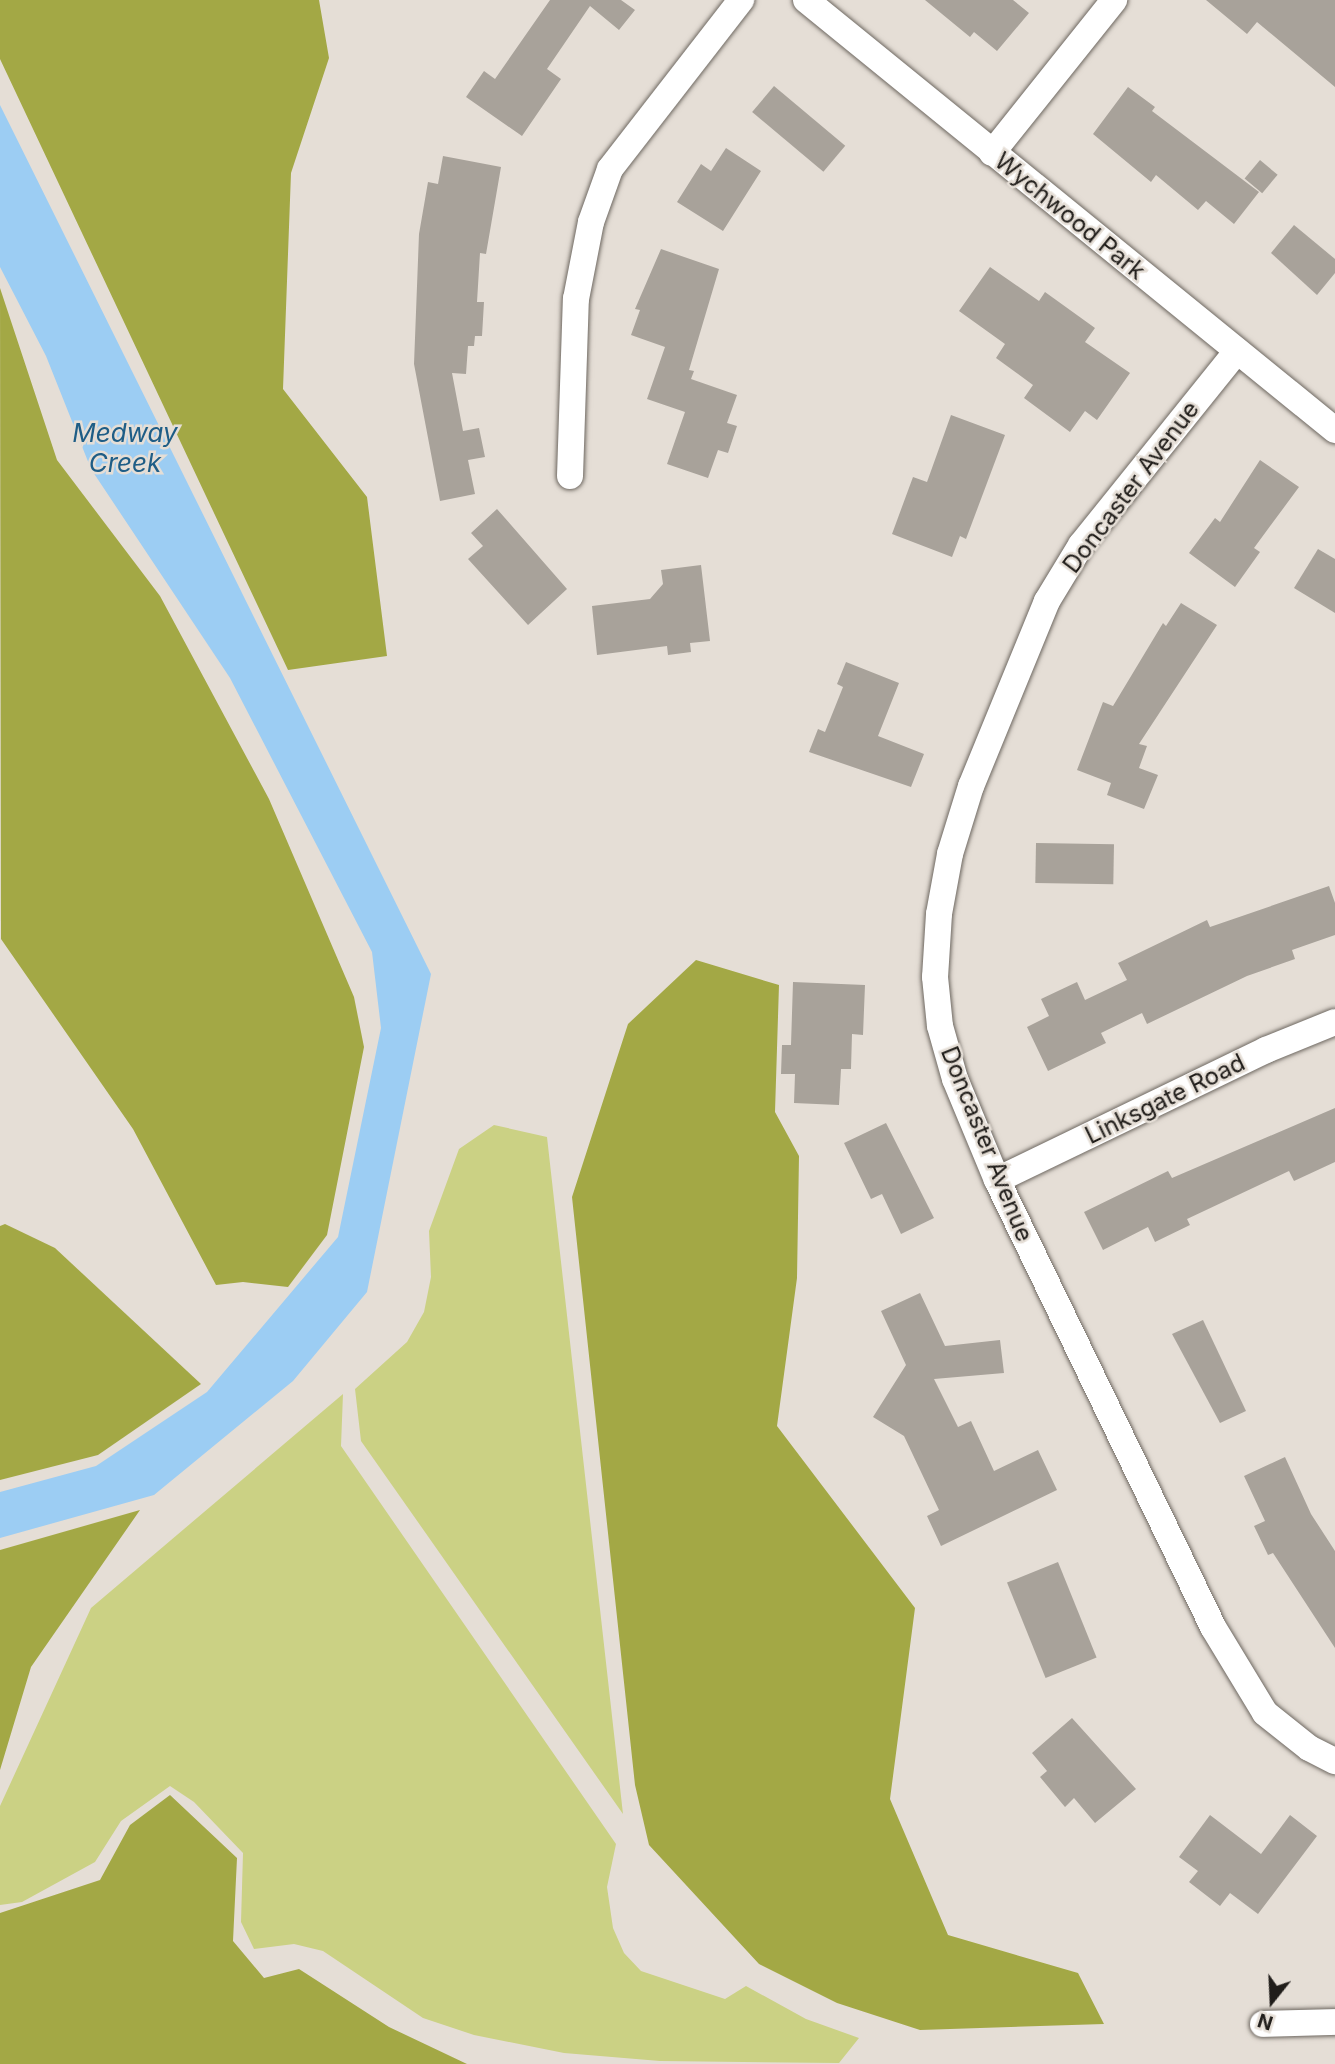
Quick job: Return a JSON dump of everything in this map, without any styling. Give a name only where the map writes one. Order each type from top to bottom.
[{"type":"street","points":[[570,476],[576,299],[591,222],[610,169],[741,0]]},
{"type":"street","name":"Wychwood Park","points":[[806,0],[1335,430]]},
{"type":"street","points":[[992,153],[1114,0]]},
{"type":"street","name":"Doncaster Avenue","points":[[1237,351],[1081,545],[1047,601],[971,786],[950,854],[939,914],[934,977],[940,1026],[955,1079],[998,1180],[1213,1627],[1265,1713],[1309,1748],[1335,1761]]},
{"type":"street","name":"Linksgate Road","points":[[998,1180],[1266,1050],[1335,1022]]},
{"type":"street","points":[[1263,2024],[1335,2022]]},
{"type":"green space","points":[[0,0],[319,0],[329,58],[291,173],[283,389],[367,497],[387,656],[288,670],[0,59]]},
{"type":"green space","points":[[0,288],[57,460],[160,596],[269,799],[354,997],[364,1047],[327,1235],[288,1287],[243,1282],[216,1285],[133,1129],[1,939]]},
{"type":"green space","points":[[696,960],[779,985],[775,1112],[799,1156],[797,1278],[777,1426],[915,1608],[890,1799],[948,1935],[1078,1973],[1104,2024],[920,2030],[837,2003],[759,1964],[649,1845],[635,1785],[572,1197],[628,1024]]},
{"type":"green space","points":[[494,1125],[547,1137],[623,1814],[361,1441],[355,1389],[407,1342],[424,1312],[431,1277],[429,1231],[459,1149]]},
{"type":"green space","points":[[5,1224],[55,1248],[201,1384],[98,1455],[0,1480],[0,1226]]},
{"type":"green space","points":[[343,1394],[341,1446],[616,1844],[607,1887],[613,1928],[624,1953],[641,1971],[725,1999],[746,1986],[806,2019],[859,2038],[839,2063],[660,2061],[564,2053],[474,2035],[423,2018],[323,1951],[294,1944],[254,1949],[241,1922],[243,1853],[194,1802],[170,1786],[121,1821],[95,1862],[22,1902],[0,1905],[0,1806],[91,1608]]},
{"type":"green space","points":[[140,1510],[31,1667],[0,1770],[0,1550]]},
{"type":"green space","points":[[170,1795],[237,1858],[233,1941],[264,1978],[299,1969],[389,2027],[467,2064],[0,2064],[0,1913],[100,1880],[130,1825]]},
{"type":"water","name":"Medway Creek","points":[[0,105],[431,974],[367,1292],[293,1381],[154,1495],[0,1538],[0,1492],[96,1466],[207,1392],[338,1237],[381,1028],[372,952],[230,678],[91,469],[46,356],[0,267]]},
{"type":"building","points":[[550,0],[621,0],[635,10],[619,30],[590,6],[547,69],[561,79],[522,136],[466,97],[484,71],[495,79]]},
{"type":"building","points":[[925,0],[1013,0],[1029,13],[997,51],[974,32],[970,37]]},
{"type":"building","points":[[1206,0],[1335,0],[1335,87],[1257,22],[1247,34]]},
{"type":"building","points":[[774,86],[845,146],[823,172],[752,112]]},
{"type":"building","points":[[1128,87],[1155,107],[1152,111],[1259,192],[1234,224],[1206,201],[1198,210],[1156,175],[1151,182],[1093,134]]},
{"type":"building","points":[[726,148],[761,171],[723,231],[677,202],[701,164],[711,171]]},
{"type":"building","points":[[443,156],[501,167],[486,254],[480,253],[477,302],[484,302],[482,336],[475,336],[474,346],[468,346],[466,374],[452,373],[463,431],[479,428],[485,457],[468,460],[475,494],[440,501],[414,364],[419,234],[428,182],[438,184]]},
{"type":"building","points":[[1260,160],[1278,175],[1262,193],[1245,178]]},
{"type":"building","points":[[1294,225],[1335,259],[1335,273],[1317,295],[1271,253]]},
{"type":"building","points":[[661,249],[719,269],[689,370],[694,371],[691,379],[737,395],[727,423],[737,426],[728,453],[718,450],[708,478],[667,464],[685,412],[647,399],[665,347],[631,335],[640,310],[635,309]]},
{"type":"building","points":[[990,267],[1039,301],[1045,292],[1095,328],[1085,342],[1130,373],[1097,420],[1085,411],[1070,432],[1024,398],[1033,385],[996,358],[1005,344],[959,311]]},
{"type":"building","points":[[951,415],[1005,435],[966,539],[960,536],[952,557],[892,534],[913,477],[927,482]]},
{"type":"building","points":[[1260,460],[1299,487],[1254,548],[1260,552],[1235,587],[1189,553],[1215,518],[1220,522]]},
{"type":"building","points":[[497,509],[567,589],[528,625],[468,559],[483,546],[471,533]]},
{"type":"building","points":[[1318,549],[1335,559],[1335,613],[1294,588]]},
{"type":"building","points":[[701,565],[710,641],[690,643],[691,652],[668,655],[667,646],[597,655],[592,606],[650,599],[663,584],[661,570]]},
{"type":"building","points":[[1181,603],[1217,625],[1139,744],[1147,746],[1139,768],[1158,775],[1144,809],[1107,795],[1111,783],[1077,770],[1103,702],[1113,706],[1163,623],[1166,626]]},
{"type":"building","points":[[846,662],[899,683],[878,736],[924,754],[911,787],[809,752],[818,729],[825,732],[843,687],[837,684]]},
{"type":"building","points":[[1036,843],[1114,844],[1113,884],[1035,883]]},
{"type":"building","points":[[1329,886],[1335,903],[1335,935],[1292,950],[1295,959],[1247,976],[1147,1024],[1142,1013],[1101,1033],[1106,1043],[1048,1071],[1027,1027],[1049,1016],[1041,999],[1077,982],[1085,1000],[1127,980],[1118,963],[1207,920],[1210,927]]},
{"type":"building","points":[[793,982],[865,985],[863,1035],[852,1034],[851,1069],[841,1069],[839,1105],[794,1103],[795,1074],[781,1074],[782,1045],[791,1045]]},
{"type":"building","points":[[1335,1108],[1335,1162],[1294,1181],[1289,1171],[1187,1219],[1190,1225],[1155,1242],[1148,1227],[1103,1250],[1084,1212],[1168,1171],[1172,1178]]},
{"type":"building","points":[[886,1123],[934,1218],[901,1234],[882,1194],[871,1199],[844,1143]]},
{"type":"building","points":[[920,1293],[945,1346],[1000,1340],[1004,1373],[934,1379],[958,1427],[971,1421],[994,1471],[1038,1450],[1057,1490],[941,1546],[927,1516],[939,1510],[904,1436],[873,1417],[906,1365],[881,1311]]},
{"type":"building","points":[[1203,1320],[1246,1411],[1220,1423],[1172,1334]]},
{"type":"building","points":[[1285,1457],[1311,1514],[1335,1551],[1335,1648],[1273,1553],[1268,1555],[1254,1526],[1265,1521],[1244,1476]]},
{"type":"building","points":[[1058,1562],[1097,1657],[1046,1678],[1007,1583]]},
{"type":"building","points":[[1072,1718],[1136,1789],[1095,1823],[1074,1798],[1065,1807],[1040,1777],[1047,1771],[1032,1753]]},
{"type":"building","points":[[1210,1815],[1261,1854],[1290,1815],[1317,1836],[1258,1914],[1230,1893],[1220,1906],[1189,1882],[1198,1871],[1179,1857]]}]
